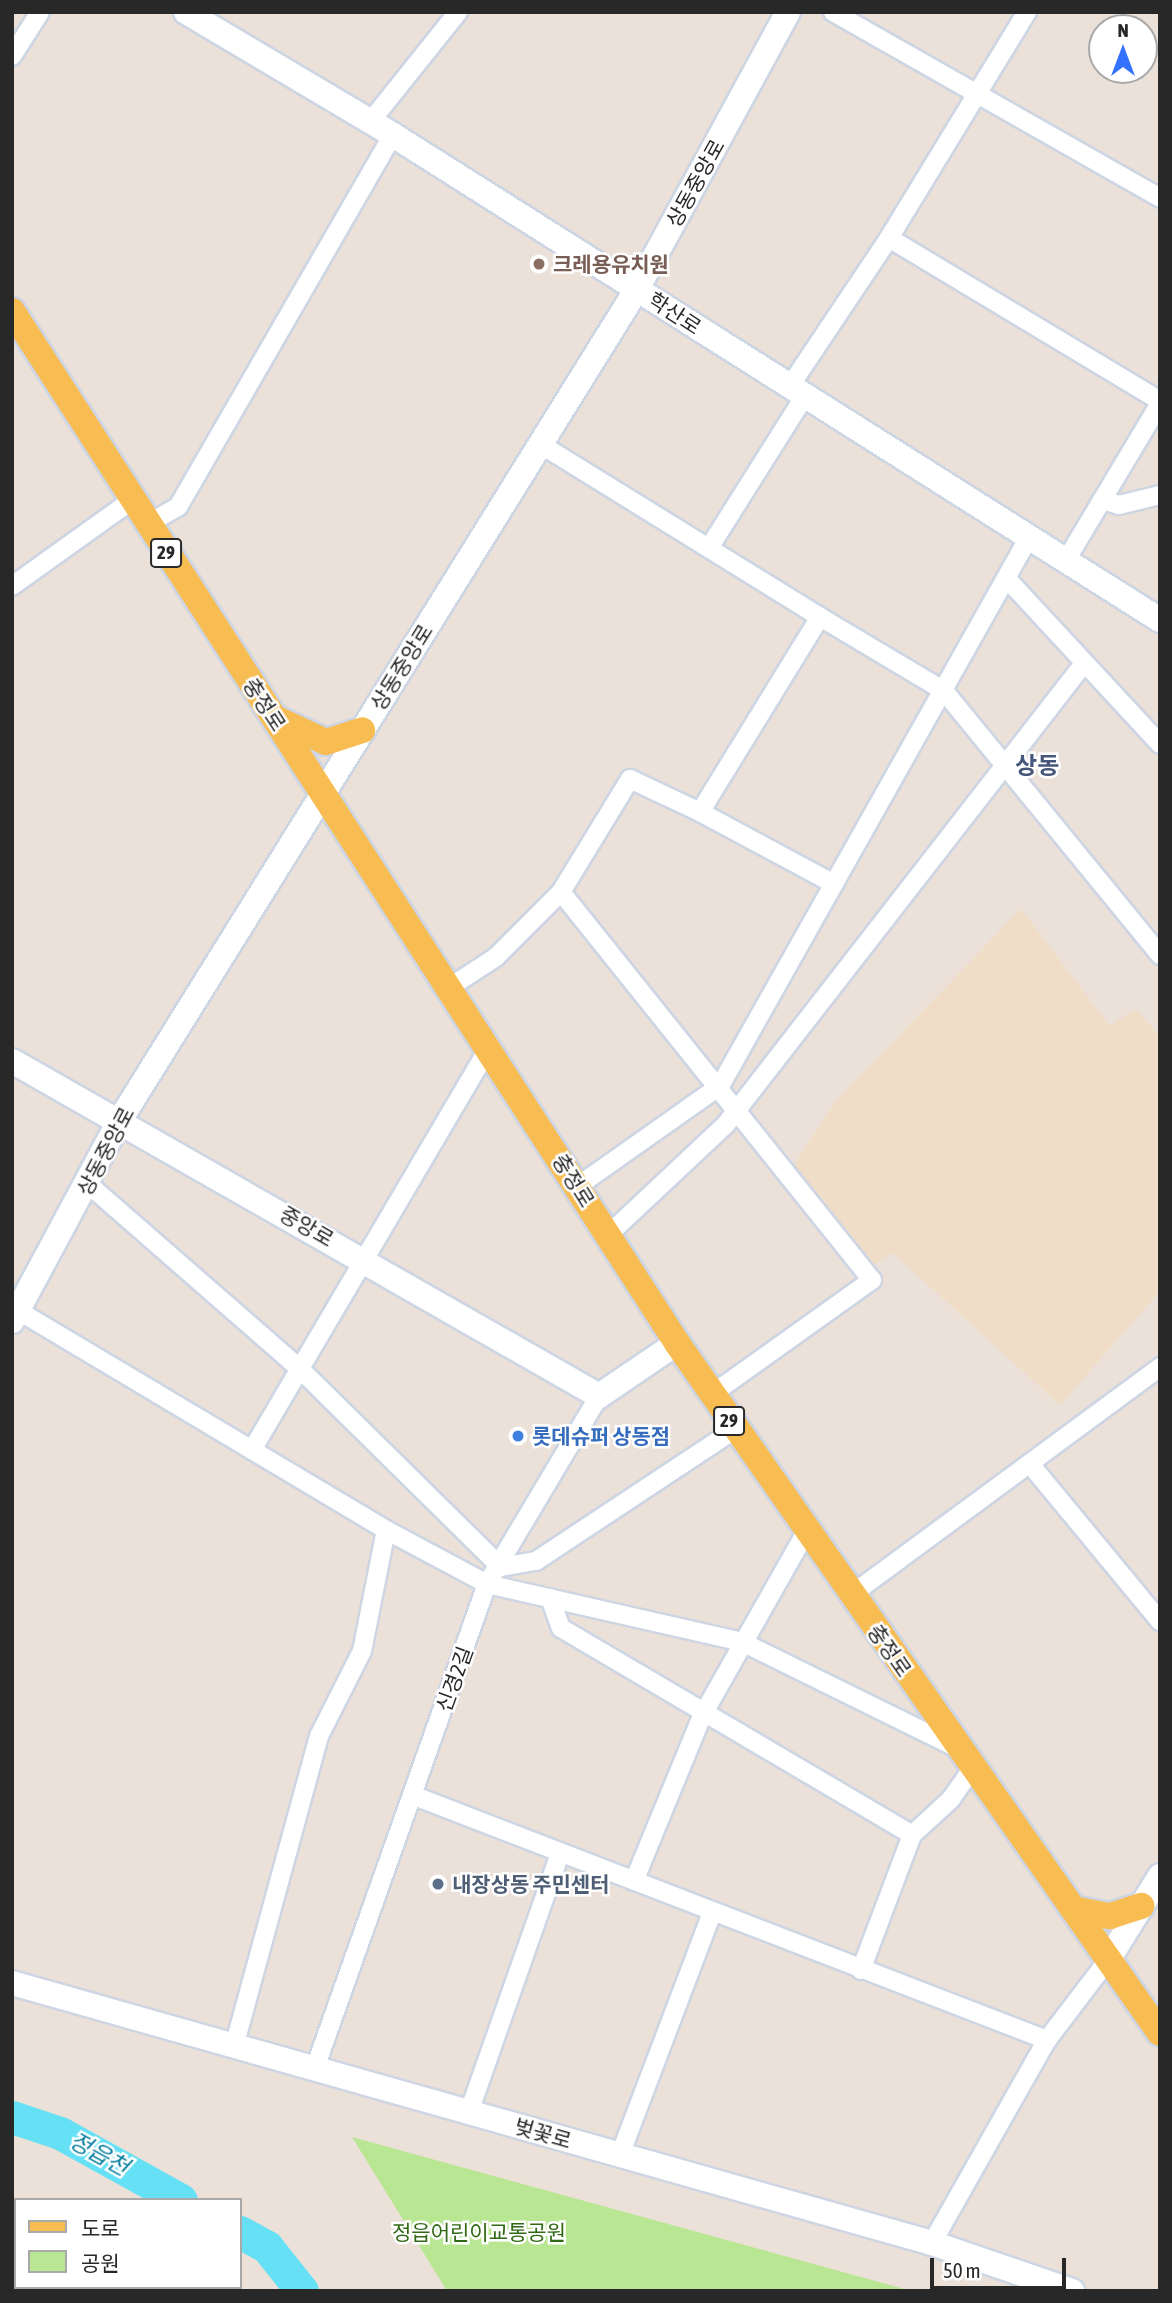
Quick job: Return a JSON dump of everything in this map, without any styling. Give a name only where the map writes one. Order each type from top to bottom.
[{"type":"main road","name":"충정로","points":[[12,311],[132,500],[490,1046],[734,1430],[1160,2033]]},
{"type":"main road","points":[[274,718],[326,741],[362,730]]},
{"type":"main road","points":[[1073,1909],[1110,1916],[1141,1906]]},
{"type":"street","points":[[12,56],[40,12]]},
{"type":"street","name":"학산로","points":[[186,12],[393,135],[1160,620]]},
{"type":"street","points":[[370,122],[458,12]]},
{"type":"street","name":"상동중앙로","points":[[14,1313],[88,1184],[120,1120],[362,730],[543,446],[637,289],[788,12]]},
{"type":"street","points":[[832,12],[973,96],[1160,198]]},
{"type":"street","points":[[709,548],[797,392],[973,96],[1027,12]]},
{"type":"street","points":[[148,524],[178,507],[393,135]]},
{"type":"street","points":[[889,238],[1160,402],[1065,562]]},
{"type":"street","points":[[543,446],[944,691],[1160,955]]},
{"type":"street","points":[[1102,500],[1119,505],[1160,495]]},
{"type":"street","points":[[12,586],[132,500]]},
{"type":"street","points":[[578,1186],[720,1086],[1009,581],[1028,539]]},
{"type":"street","points":[[1009,581],[1082,666],[1160,744]]},
{"type":"street","points":[[701,811],[820,617]]},
{"type":"street","points":[[608,1235],[739,1107],[934,861],[1002,762],[1082,666]]},
{"type":"street","points":[[450,987],[496,957],[561,892],[630,779],[701,811],[834,884]]},
{"type":"street","points":[[561,892],[739,1107],[872,1280],[711,1395]]},
{"type":"street","points":[[252,1450],[490,1046]]},
{"type":"street","name":"중앙로","points":[[12,1061],[364,1258],[599,1396]]},
{"type":"street","points":[[88,1184],[300,1369],[501,1567],[536,1561],[734,1430]]},
{"type":"street","points":[[14,1313],[386,1530],[487,1584],[741,1642],[966,1758],[951,1799],[912,1835],[861,1970]]},
{"type":"street","name":"신경2길","points":[[315,2068],[487,1584],[501,1567],[599,1396],[677,1343]]},
{"type":"street","points":[[851,1595],[1160,1367]]},
{"type":"street","points":[[1030,1464],[1160,1621]]},
{"type":"street","points":[[235,2044],[319,1736],[362,1651],[386,1530]]},
{"type":"street","points":[[634,1881],[702,1716],[741,1642],[806,1532]]},
{"type":"street","points":[[550,1598],[561,1628],[702,1716],[912,1835]]},
{"type":"street","points":[[412,1796],[634,1881],[711,1915],[1048,2040]]},
{"type":"street","points":[[469,2112],[560,1853]]},
{"type":"street","points":[[932,2243],[1048,2040],[1108,1959],[1160,1876]]},
{"type":"street","points":[[620,2155],[711,1915]]},
{"type":"street","name":"벚꽃로","points":[[12,1983],[932,2243],[1072,2291]]},
{"type":"shaded area","points":[[1021,909],[1110,1026],[1135,1009],[1160,1036],[1160,1291],[1060,1405],[893,1253],[872,1266],[793,1166],[835,1102]]},
{"type":"green space","name":"정읍어린이교통공원","points":[[352,2137],[908,2290],[447,2291]]},
{"type":"waterway","name":"정읍천","points":[[12,2117],[60,2133],[177,2198]]},
{"type":"waterway","name":"정읍천","points":[[242,2233],[267,2247],[302,2291]]},
{"type":"place","name":"크레용유치원","points":[[539,264]]},
{"type":"place","name":"롯데슈퍼 상동점","points":[[518,1436]]},
{"type":"place","name":"내장상동 주민센터","points":[[438,1884]]},
{"type":"district","name":"상동","points":[[1037,766]]}]
